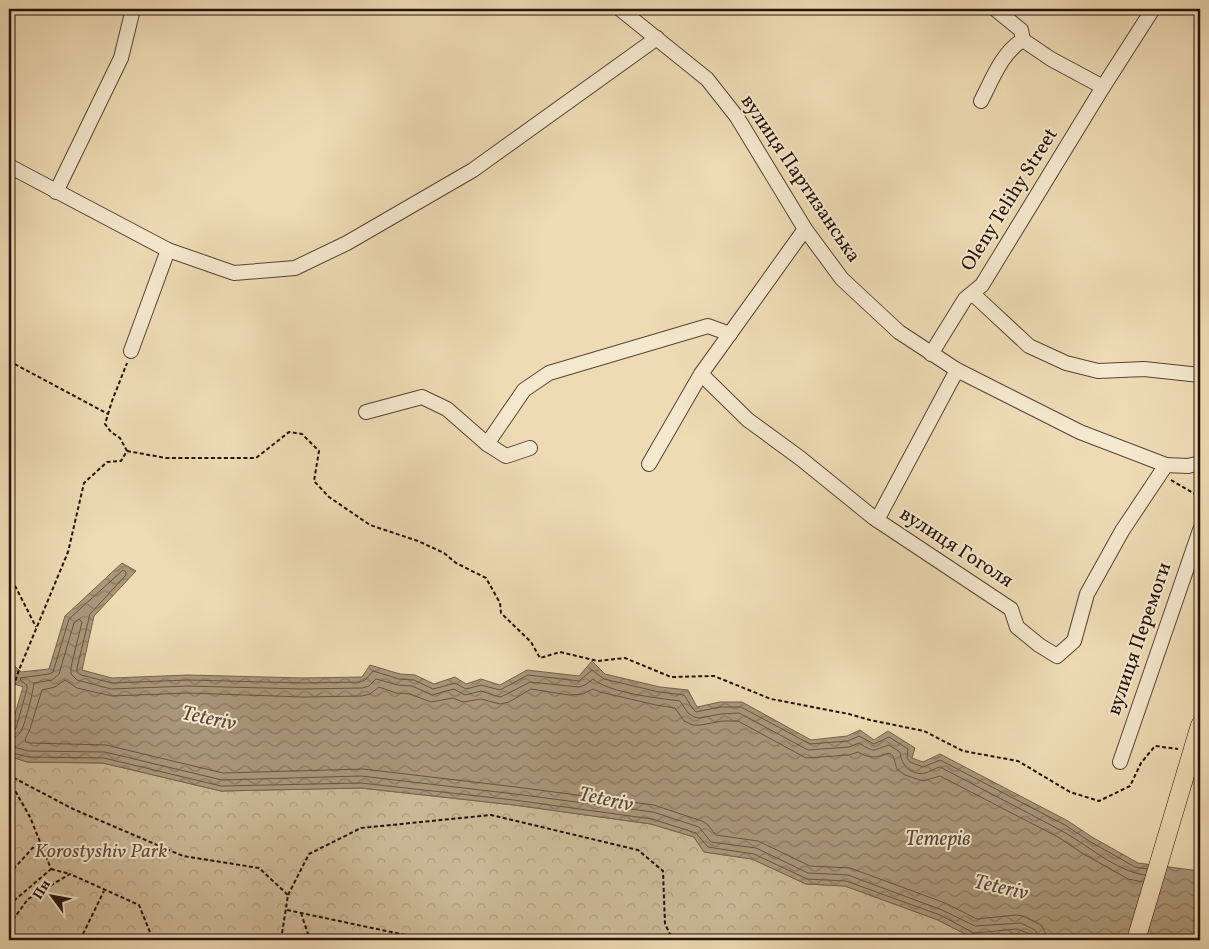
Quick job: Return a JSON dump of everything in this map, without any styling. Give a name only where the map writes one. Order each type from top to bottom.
[{"type":"main road","points":[[1136,940],[1200,725]]},
{"type":"street","points":[[56,192],[121,58],[133,9]]},
{"type":"street","name":"вулиця Партизанська","points":[[620,9],[707,80],[737,117],[805,229],[842,279],[899,332],[957,370],[1080,432],[1163,469],[1200,463]]},
{"type":"street","points":[[995,9],[1021,30],[1023,40],[1051,59],[1103,87]]},
{"type":"street","name":"Oleny Telihy Street","points":[[931,354],[965,299],[982,285],[1153,9]]},
{"type":"street","points":[[9,166],[168,250],[234,273],[295,268],[347,243],[473,170],[657,38]]},
{"type":"street","points":[[981,101],[1000,64],[1014,45],[1023,40]]},
{"type":"street","points":[[648,464],[702,374],[805,229]]},
{"type":"street","points":[[131,351],[168,250]]},
{"type":"street","points":[[973,294],[1028,346],[1066,363],[1098,371],[1144,369],[1200,375]]},
{"type":"street","points":[[487,444],[524,390],[549,373],[708,326],[730,334]]},
{"type":"street","points":[[877,520],[957,370]]},
{"type":"street","name":"вулиця Гоголя","points":[[702,374],[748,420],[800,458],[877,520],[1011,609],[1017,627],[1039,645],[1057,656],[1074,641],[1087,594],[1122,531],[1163,469]]},
{"type":"street","points":[[366,412],[422,397],[447,409],[487,444],[506,456],[530,448]]},
{"type":"street","name":"вулиця Перемоги","points":[[1120,762],[1200,530]]},
{"type":"path","points":[[131,351],[105,424],[111,432],[120,438],[127,450],[166,458],[256,458],[289,432],[302,434],[319,451],[314,481],[329,497],[370,525],[418,541],[444,554],[456,564],[486,578],[500,604],[501,613],[531,642],[540,658],[560,652],[598,660],[625,658],[671,677],[714,676],[771,699],[924,731],[962,751],[1018,760],[1070,792],[1099,801],[1130,786],[1141,763],[1156,746],[1192,751]]},
{"type":"path","points":[[9,361],[108,414]]},
{"type":"path","points":[[9,700],[19,670],[68,552],[84,483],[107,462],[121,461],[127,450]]},
{"type":"path","points":[[1163,469],[1200,496]]},
{"type":"path","points":[[9,574],[36,628]]},
{"type":"path","points":[[9,774],[73,809],[183,856],[259,868],[288,895]]},
{"type":"path","points":[[9,780],[30,817],[51,868]]},
{"type":"path","points":[[281,940],[288,895],[309,854],[361,828],[491,815],[638,850],[663,872],[665,924],[674,940]]},
{"type":"path","points":[[9,874],[40,840]]},
{"type":"path","points":[[51,868],[70,874],[139,905],[152,940]]},
{"type":"path","points":[[9,904],[51,868]]},
{"type":"path","points":[[9,925],[28,899],[70,874]]},
{"type":"path","points":[[80,940],[104,890]]},
{"type":"path","points":[[286,910],[429,940]]},
{"type":"path","points":[[301,913],[308,934],[318,940]]},
{"type":"green space","name":"Korostyshiv Park","points":[[9,756],[27,762],[103,763],[221,791],[361,788],[514,805],[651,824],[694,837],[704,852],[752,859],[806,884],[845,886],[938,920],[973,938],[1017,934],[1033,940],[9,940]]},
{"type":"water","name":"Тетерів","points":[[122,563],[136,571],[94,616],[82,670],[112,678],[188,675],[303,678],[362,677],[370,665],[400,674],[415,675],[434,684],[455,677],[466,684],[481,679],[500,685],[527,670],[579,676],[592,661],[605,674],[660,687],[688,690],[697,707],[720,702],[742,702],[811,740],[847,736],[860,730],[874,740],[888,731],[915,748],[912,758],[923,762],[940,754],[1068,821],[1138,863],[1200,871],[1200,940],[1033,940],[1017,934],[973,938],[938,920],[845,886],[806,884],[752,859],[704,852],[694,837],[651,824],[514,805],[361,788],[221,791],[103,763],[27,762],[9,756],[9,734],[23,687],[9,682],[9,660],[21,672],[49,669],[65,616]]},
{"type":"water label","name":"Teteriv","points":[[209,719]]},
{"type":"water label","name":"Teteriv","points":[[606,800]]},
{"type":"water label","name":"Teteriv","points":[[1001,888]]}]
